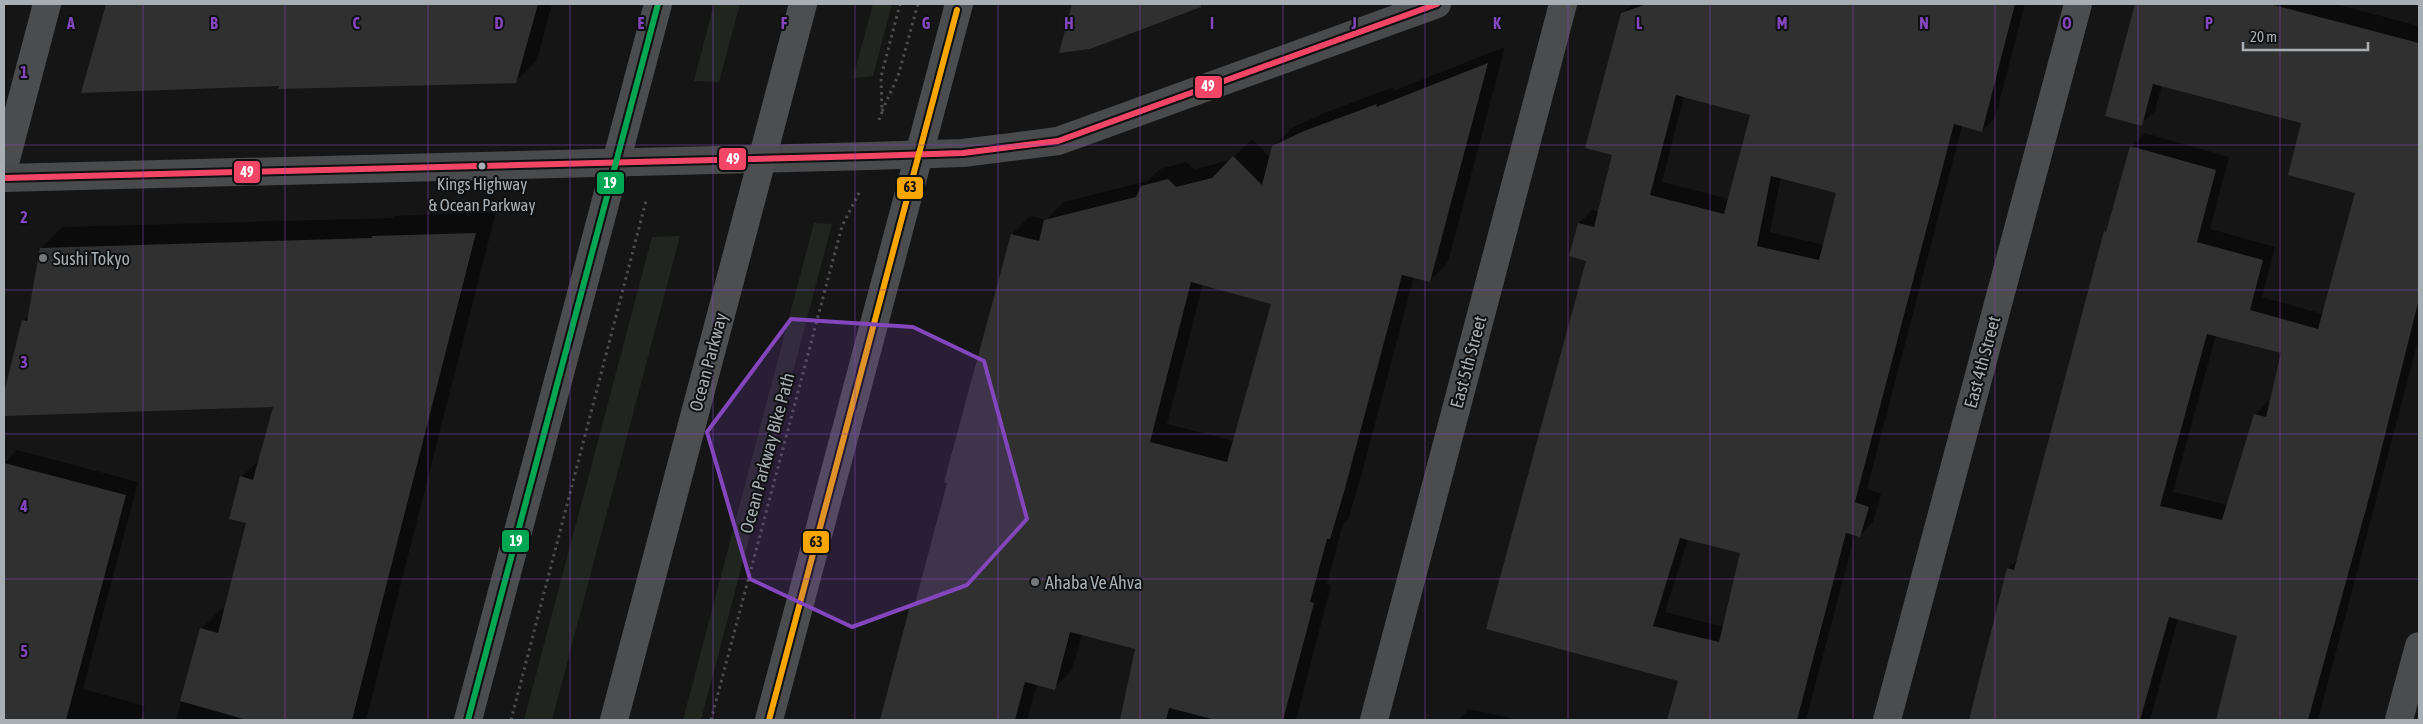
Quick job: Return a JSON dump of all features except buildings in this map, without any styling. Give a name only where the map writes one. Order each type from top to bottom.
[{"type":"main road","name":"Ocean Parkway","points":[[614,720],[803,4]]},
{"type":"street","points":[[4,166],[48,4]]},
{"type":"street","points":[[468,720],[658,4]]},
{"type":"street","points":[[769,720],[958,4]]},
{"type":"street","points":[[4,178],[963,153],[1058,141],[1437,4]]},
{"type":"street","name":"East 5th Street","points":[[1374,720],[1563,4]]},
{"type":"street","name":"East 4th Street","points":[[1887,720],[2078,4]]},
{"type":"street","points":[[2400,720],[2419,646]]},
{"type":"path","points":[[900,4],[881,77],[882,112],[898,76],[918,4]]},
{"type":"path","name":"Ocean Parkway Bike Path","points":[[711,720],[842,226],[859,197]]},
{"type":"path","points":[[511,720],[646,201]]},
{"type":"highlighted area","points":[[791,319],[913,327],[984,361],[1027,519],[967,585],[852,627],[750,579],[707,432]]},
{"type":"shaded area","points":[[714,4],[740,4],[719,82],[694,81]]},
{"type":"shaded area","points":[[873,4],[892,4],[873,76],[853,78]]},
{"type":"shaded area","points":[[814,223],[832,224],[701,720],[683,720]]},
{"type":"shaded area","points":[[680,236],[552,720],[524,720],[652,237]]},
{"type":"transit line","name":"19","points":[[468,720],[658,4]]},
{"type":"transit line","name":"49","points":[[4,178],[963,153],[1058,141],[1437,4]]},
{"type":"transit line","name":"63","points":[[769,720],[957,10]]},
{"type":"place","name":"Kings Highway & Ocean Parkway","points":[[482,166]]},
{"type":"place","name":"Sushi Tokyo","points":[[43,258]]},
{"type":"place","name":"Ahaba Ve Ahva","points":[[1035,582]]}]
